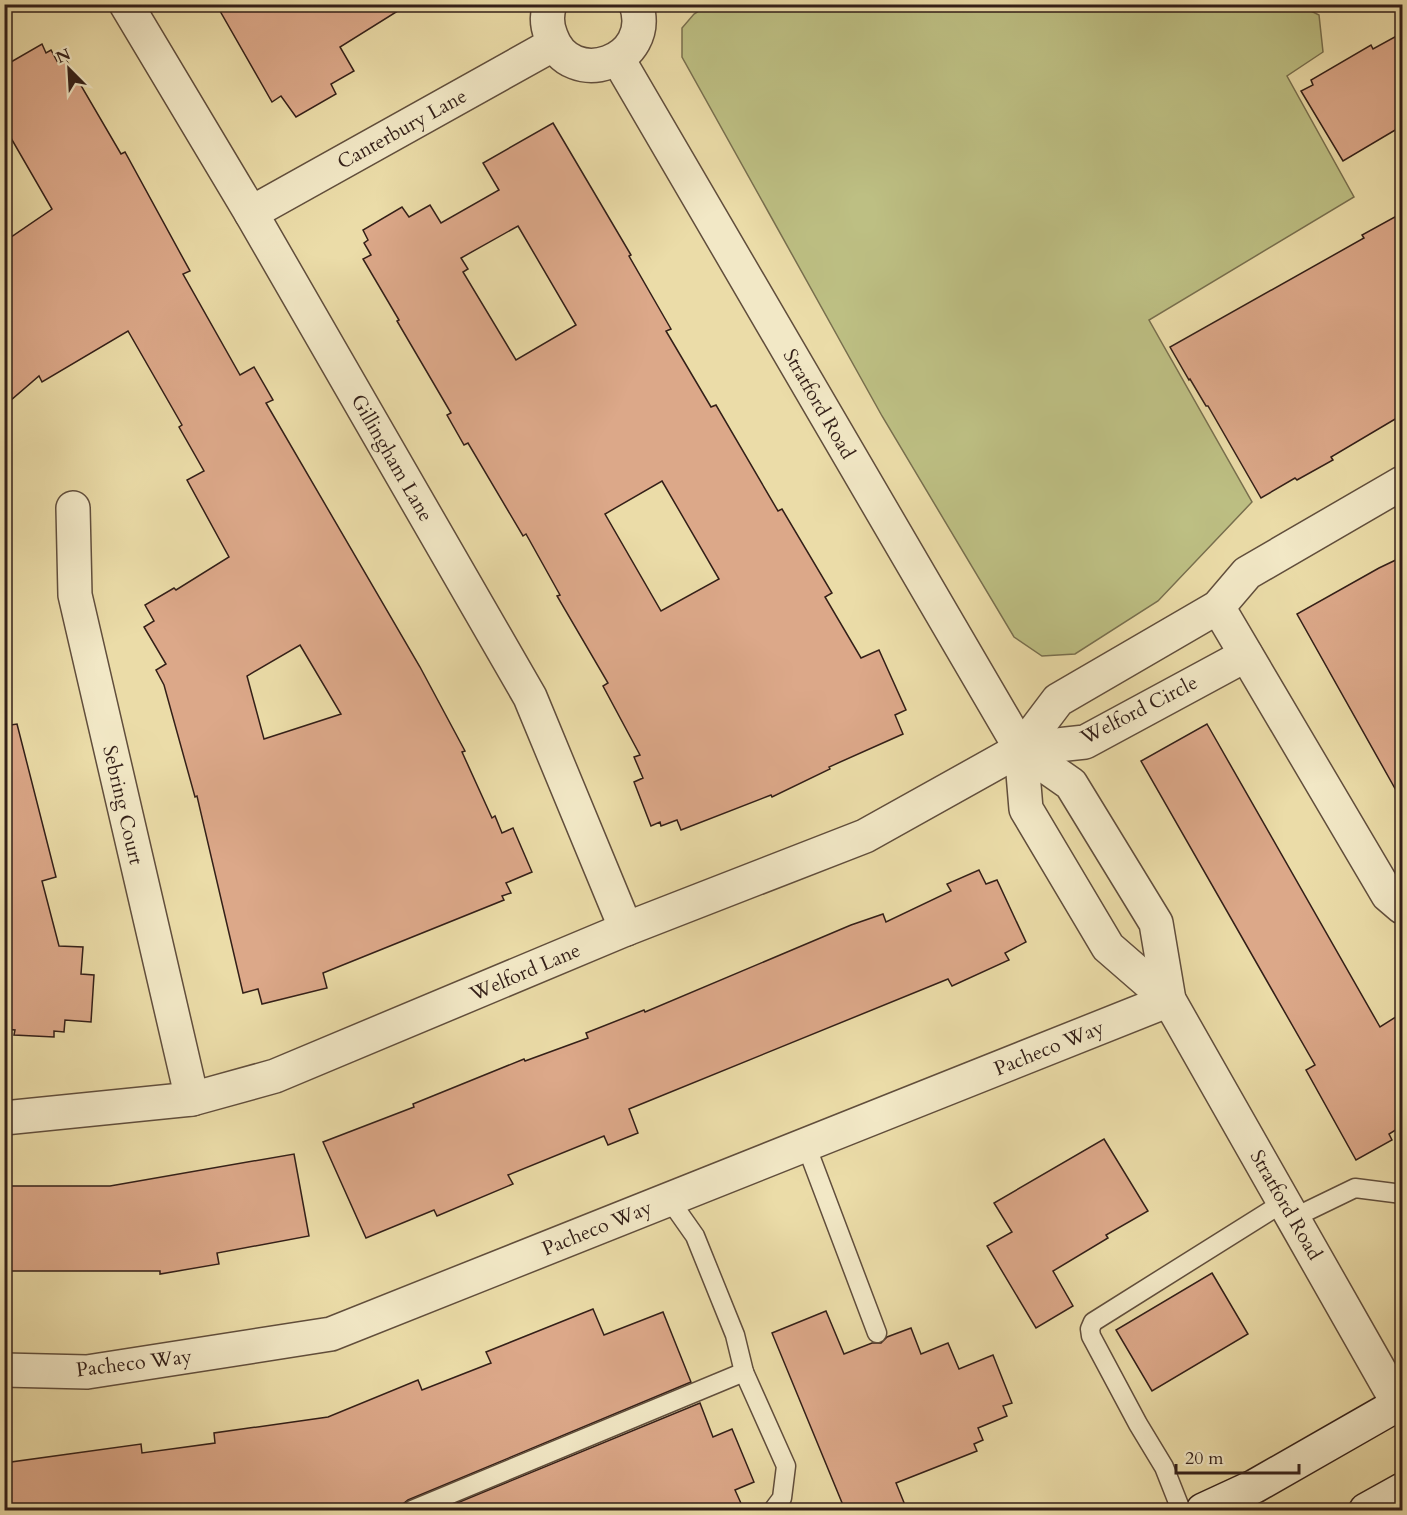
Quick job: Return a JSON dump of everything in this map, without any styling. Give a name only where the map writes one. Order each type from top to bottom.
[{"type":"street","name":"Gillingham Lane","points":[[126,4],[251,213],[530,697],[626,929]]},
{"type":"street","points":[[550,4],[548,26],[554,44],[566,57],[583,65],[601,65],[618,59],[631,47],[638,31],[639,14],[636,4]]},
{"type":"street","name":"Canterbury Lane","points":[[251,213],[554,44]]},
{"type":"street","name":"Stratford Road","points":[[618,59],[1021,749],[1071,784],[1156,922],[1169,1000]]},
{"type":"street","points":[[1021,749],[1058,700],[1218,607],[1247,573],[1402,483]]},
{"type":"street","name":"Sebring Court","points":[[73,508],[75,594],[192,1099]]},
{"type":"street","points":[[1218,607],[1388,895],[1402,908]]},
{"type":"street","name":"Welford Circle","points":[[1021,749],[1085,742],[1246,655]]},
{"type":"street","name":"Stratford Road","points":[[1021,749],[1026,809],[1108,947],[1169,1000],[1401,1405]]},
{"type":"street","name":"Welford Lane","points":[[4,1118],[192,1099],[275,1076],[626,929],[865,837],[1021,749]]},
{"type":"street","name":"Pacheco Way","points":[[4,1370],[87,1372],[331,1334],[1169,1000]]},
{"type":"street","points":[[1203,1510],[1255,1486],[1401,1405]]},
{"type":"street","points":[[1366,1510],[1402,1490]]},
{"type":"lane","points":[[806,1145],[878,1333]]},
{"type":"lane","points":[[1181,1510],[1164,1467],[1091,1336],[1090,1329],[1093,1322],[1289,1210],[1355,1188],[1402,1194]]},
{"type":"lane","points":[[669,1199],[695,1236],[735,1335],[744,1372],[786,1466],[782,1498],[772,1510]]},
{"type":"lane","points":[[412,1510],[744,1372]]},
{"type":"green space","points":[[1297,4],[1319,15],[1323,52],[1287,76],[1354,197],[1149,320],[1252,502],[1158,601],[1075,654],[1042,656],[1014,637],[882,416],[682,57],[682,28],[694,14],[708,5]]},
{"type":"building","points":[[216,4],[409,4],[340,47],[354,71],[331,84],[336,94],[296,117],[281,96],[272,102]]},
{"type":"building","points":[[1402,33],[1402,126],[1343,161],[1301,91],[1313,85],[1311,80],[1371,45],[1373,49]]},
{"type":"building","points":[[42,44],[46,53],[51,50],[58,63],[65,58],[121,154],[125,152],[190,271],[183,274],[240,375],[254,367],[273,400],[266,403],[420,667],[465,751],[462,752],[492,818],[495,816],[502,833],[513,828],[532,872],[506,883],[511,893],[502,896],[504,900],[323,973],[327,988],[262,1004],[258,989],[243,993],[197,796],[195,797],[164,685],[156,670],[166,664],[144,627],[154,621],[145,605],[174,588],[176,590],[229,557],[187,480],[204,471],[179,427],[182,425],[128,331],[42,382],[39,376],[4,406],[4,242],[52,209],[4,126],[4,66]],"holes":[[[300,645],[341,714],[264,739],[247,676]]]},
{"type":"building","points":[[553,123],[631,255],[629,256],[671,329],[666,331],[711,407],[716,405],[778,511],[782,509],[832,593],[825,597],[861,658],[879,650],[906,710],[895,715],[903,734],[829,767],[830,769],[772,797],[771,795],[681,830],[677,820],[661,826],[660,822],[651,826],[634,782],[643,778],[634,757],[640,755],[603,686],[608,683],[557,596],[560,595],[526,534],[523,536],[468,443],[464,445],[447,415],[451,413],[363,259],[371,255],[364,243],[368,240],[363,230],[402,207],[409,217],[430,205],[441,223],[499,190],[483,163]],"holes":[[[518,226],[576,325],[516,360],[463,272],[468,269],[461,258]],[[662,481],[719,579],[661,611],[605,514]]]},
{"type":"building","points":[[1402,213],[1402,415],[1331,457],[1333,460],[1297,480],[1295,478],[1261,498],[1208,406],[1189,380],[1170,347],[1364,238],[1362,235]]},
{"type":"building","points":[[1402,557],[1402,801],[1297,614]]},
{"type":"building","points":[[17,724],[56,877],[42,881],[59,946],[83,947],[81,974],[94,975],[91,1022],[65,1020],[64,1032],[54,1031],[54,1037],[14,1035],[15,1030],[4,1029],[4,726]]},
{"type":"building","points":[[1207,724],[1380,1027],[1402,1013],[1402,1126],[1389,1134],[1392,1140],[1356,1160],[1306,1070],[1315,1065],[1141,761]]},
{"type":"building","points":[[979,870],[986,884],[997,880],[1026,942],[1005,953],[1009,960],[952,986],[948,979],[629,1109],[638,1133],[608,1145],[604,1136],[508,1175],[513,1184],[437,1216],[434,1210],[366,1238],[323,1142],[414,1107],[413,1104],[524,1059],[525,1061],[588,1038],[586,1033],[644,1010],[645,1012],[851,925],[883,914],[886,922],[951,891],[947,884]]},
{"type":"building","points":[[1104,1139],[1148,1211],[1106,1235],[1108,1238],[1053,1271],[1073,1306],[1036,1328],[987,1246],[1012,1232],[994,1203]]},
{"type":"building","points":[[294,1154],[309,1236],[217,1253],[219,1264],[160,1274],[160,1271],[4,1271],[4,1186],[110,1186]]},
{"type":"building","points":[[1212,1273],[1248,1334],[1152,1391],[1116,1330]]},
{"type":"building","points":[[593,1309],[604,1335],[663,1312],[691,1382],[408,1500],[403,1504],[401,1510],[4,1510],[4,1463],[141,1444],[142,1453],[215,1443],[214,1433],[328,1417],[418,1380],[422,1390],[491,1363],[486,1352]]},
{"type":"building","points":[[826,1311],[844,1354],[872,1343],[881,1343],[887,1337],[911,1328],[921,1354],[948,1343],[959,1369],[993,1355],[1012,1403],[1003,1406],[1007,1416],[978,1428],[983,1440],[974,1444],[977,1451],[896,1483],[907,1510],[845,1510],[772,1333]]},
{"type":"building","points":[[700,1403],[713,1437],[732,1429],[754,1482],[735,1490],[744,1510],[440,1510]]}]
